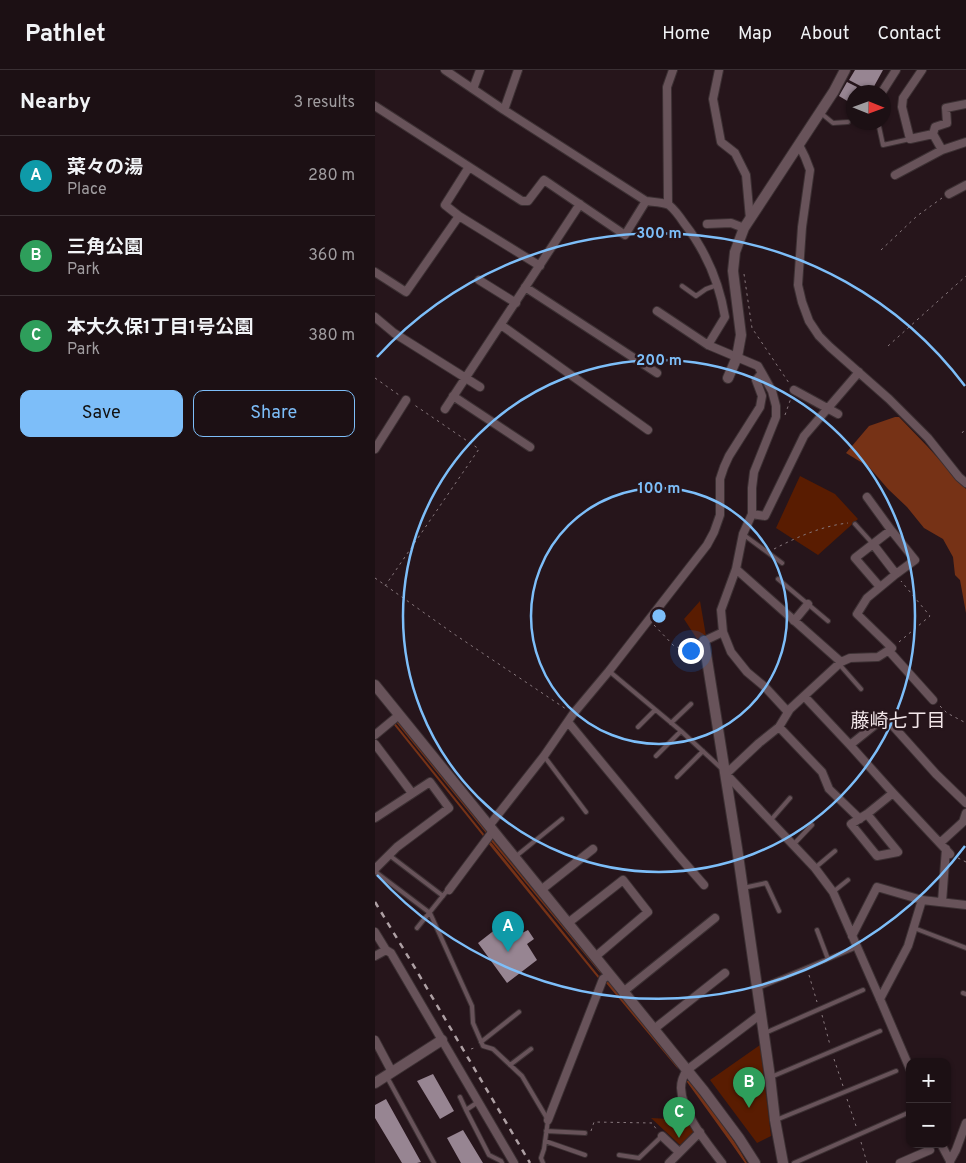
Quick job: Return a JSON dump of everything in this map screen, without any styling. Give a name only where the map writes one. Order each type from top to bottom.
[{"type":"street","points":[[445,70],[646,201],[667,204],[676,212],[699,242],[709,263],[722,300],[725,317],[707,345]]},
{"type":"street","points":[[458,79],[461,70]]},
{"type":"street","points":[[473,88],[479,70]]},
{"type":"street","points":[[504,110],[518,70]]},
{"type":"street","points":[[667,204],[667,87],[673,70]]},
{"type":"street","points":[[719,70],[713,99],[721,142],[735,153],[746,175],[750,219]]},
{"type":"street","points":[[728,378],[737,357],[741,335],[733,271],[735,252],[744,228],[799,145],[845,70]]},
{"type":"street","points":[[886,85],[896,70]]},
{"type":"street","points":[[922,70],[903,98],[902,107],[910,139],[933,134]]},
{"type":"street","points":[[942,150],[933,134],[935,127],[947,123],[946,108],[966,104]]},
{"type":"street","points":[[375,106],[522,201],[528,202],[544,180],[625,235],[646,201]]},
{"type":"street","points":[[895,175],[942,150],[966,142]]},
{"type":"street","points":[[799,145],[810,170],[801,237],[798,285],[809,321],[819,336],[830,347],[889,399],[928,438],[966,483]]},
{"type":"street","points":[[469,167],[445,204],[459,216],[540,266]]},
{"type":"street","points":[[949,194],[966,185]]},
{"type":"street","points":[[445,409],[580,204]]},
{"type":"street","points":[[375,272],[407,292],[459,216]]},
{"type":"street","points":[[707,224],[731,223],[744,228]]},
{"type":"street","points":[[479,280],[515,303]]},
{"type":"street","points":[[525,287],[657,373]]},
{"type":"street","points":[[657,311],[707,345],[758,366],[772,391],[776,406],[776,417],[754,472],[752,514],[743,534],[736,569],[721,610],[723,632],[731,652],[747,672],[765,687],[788,712]]},
{"type":"street","points":[[375,317],[394,333],[480,387]]},
{"type":"street","points":[[501,325],[648,430]]},
{"type":"street","points":[[752,514],[765,516],[804,436],[859,372]]},
{"type":"street","points":[[449,890],[573,714],[707,545],[720,515],[720,479],[729,456],[760,407],[762,396],[756,380],[762,373]]},
{"type":"street","points":[[794,390],[839,414]]},
{"type":"street","points":[[453,396],[530,447]]},
{"type":"street","points":[[375,449],[406,400]]},
{"type":"street","points":[[867,497],[915,560],[867,598],[857,614],[890,649],[933,700]]},
{"type":"street","points":[[880,587],[855,558],[891,530]]},
{"type":"street","points":[[873,544],[896,574]]},
{"type":"street","points":[[736,569],[840,663]]},
{"type":"street","points":[[794,621],[808,604]]},
{"type":"street","points":[[723,632],[704,641],[726,774],[771,1077],[775,1120],[783,1163]]},
{"type":"street","points":[[726,774],[779,727],[789,709],[840,663],[850,658],[878,657],[890,649]]},
{"type":"street","points":[[375,685],[687,1070],[755,1163]]},
{"type":"street","points":[[804,696],[945,848]]},
{"type":"street","points":[[375,735],[399,715]]},
{"type":"street","points":[[851,745],[885,717],[936,774],[966,803]]},
{"type":"street","points":[[568,722],[705,885]]},
{"type":"street","points":[[779,727],[822,772],[829,789],[859,819]]},
{"type":"street","points":[[375,744],[413,793]]},
{"type":"street","points":[[726,774],[815,868],[833,892],[906,1059]]},
{"type":"street","points":[[375,869],[397,847],[449,808],[430,782],[376,814]]},
{"type":"street","points":[[867,814],[898,852],[877,856],[851,824],[893,793]]},
{"type":"street","points":[[943,902],[945,848],[963,822],[966,814]]},
{"type":"street","points":[[541,890],[593,849]]},
{"type":"street","points":[[568,923],[623,880],[648,912],[595,957]]},
{"type":"street","points":[[853,936],[877,887],[922,900],[966,905]]},
{"type":"street","points":[[881,999],[908,946],[922,900]]},
{"type":"street","points":[[623,992],[715,918]]},
{"type":"street","points":[[375,932],[386,950],[391,953],[514,1163]]},
{"type":"street","points":[[375,956],[386,950]]},
{"type":"street","points":[[654,1029],[725,973]]},
{"type":"street","points":[[548,1120],[603,979],[609,975]]},
{"type":"street","points":[[722,1163],[700,1132],[687,1109],[681,1088],[682,1077],[687,1070],[761,1014]]},
{"type":"street","points":[[375,1040],[389,1074]]},
{"type":"street","points":[[375,1083],[443,1040]]},
{"type":"street","points":[[950,1162],[965,1128]]},
{"type":"street","points":[[669,1163],[700,1132]]},
{"type":"street","points":[[662,1136],[679,1152]]},
{"type":"street","points":[[943,1148],[950,1162]]},
{"type":"street","points":[[900,1163],[930,1150]]},
{"type":"lane","points":[[820,112],[833,123],[846,122]]},
{"type":"lane","points":[[880,130],[883,146],[910,139]]},
{"type":"lane","points":[[683,286],[696,296],[706,289],[717,285]]},
{"type":"lane","points":[[855,524],[873,544]]},
{"type":"lane","points":[[743,534],[782,563]]},
{"type":"lane","points":[[778,580],[828,620]]},
{"type":"lane","points":[[840,663],[861,689]]},
{"type":"lane","points":[[609,671],[703,751],[726,774]]},
{"type":"lane","points":[[671,723],[691,704]]},
{"type":"lane","points":[[638,728],[655,710]]},
{"type":"lane","points":[[656,756],[681,732]]},
{"type":"lane","points":[[677,777],[703,751]]},
{"type":"lane","points":[[544,756],[586,812]]},
{"type":"lane","points":[[769,821],[790,798]]},
{"type":"lane","points":[[515,858],[562,819]]},
{"type":"lane","points":[[793,845],[813,825]]},
{"type":"lane","points":[[815,868],[835,851]]},
{"type":"lane","points":[[389,855],[443,896]]},
{"type":"lane","points":[[375,869],[377,873],[429,913],[472,1006],[473,1023],[483,1046],[493,1049],[522,1076],[548,1120],[541,1158],[543,1163]]},
{"type":"lane","points":[[833,892],[848,880]]},
{"type":"lane","points":[[743,888],[766,883],[779,911]]},
{"type":"lane","points":[[417,928],[449,890]]},
{"type":"lane","points":[[914,928],[966,948]]},
{"type":"lane","points":[[817,930],[828,959]]},
{"type":"lane","points":[[757,989],[857,947]]},
{"type":"lane","points":[[763,1033],[863,990]]},
{"type":"lane","points":[[481,1042],[519,1012]]},
{"type":"lane","points":[[771,1077],[880,1030]]},
{"type":"lane","points":[[510,1065],[531,1049]]},
{"type":"lane","points":[[775,1120],[896,1071]]},
{"type":"lane","points":[[389,1074],[435,1163]]},
{"type":"lane","points":[[459,1097],[489,1155],[502,1163]]},
{"type":"lane","points":[[466,1110],[478,1102]]},
{"type":"lane","points":[[794,1163],[906,1114]]},
{"type":"lane","points":[[546,1131],[585,1133]]},
{"type":"lane","points":[[619,1155],[639,1158],[662,1136]]},
{"type":"lane","points":[[545,1141],[585,1155]]},
{"type":"path","points":[[881,250],[917,216],[949,194]]},
{"type":"path","points":[[888,346],[966,276]]},
{"type":"path","points":[[375,378],[479,449],[385,586]]},
{"type":"path","points":[[962,433],[966,428]]},
{"type":"path","points":[[768,552],[799,536],[838,524],[852,522],[855,524]]},
{"type":"path","points":[[890,649],[930,616],[896,574]]},
{"type":"path","points":[[375,578],[573,714]]},
{"type":"path","points":[[649,619],[674,646],[680,648],[686,643],[704,641]]},
{"type":"path","points":[[933,700],[947,713],[966,723]]},
{"type":"path","points":[[945,848],[966,862]]},
{"type":"path","points":[[807,968],[867,1163]]},
{"type":"path","points":[[585,1133],[591,1133],[594,1122],[652,1123],[662,1136]]},
{"type":"shaded area","points":[[899,417],[966,489],[966,613],[960,580],[955,575],[953,557],[943,539],[924,528],[869,467],[846,453],[869,426]]},
{"type":"shaded area","points":[[800,476],[835,494],[858,519],[818,555],[776,528]]},
{"type":"shaded area","points":[[700,601],[706,636],[697,639],[684,619]]},
{"type":"shaded area","points":[[397,720],[487,830],[486,833],[396,722]]},
{"type":"shaded area","points":[[395,723],[484,834],[483,836],[394,725]]},
{"type":"shaded area","points":[[492,839],[600,971],[601,974],[491,841]]},
{"type":"shaded area","points":[[490,841],[599,976],[598,978],[488,843]]},
{"type":"shaded area","points":[[609,982],[678,1069],[606,983]]},
{"type":"shaded area","points":[[760,1045],[771,1136],[757,1143],[710,1080]]},
{"type":"shaded area","points":[[687,1081],[689,1081],[719,1121],[747,1163],[745,1163]]},
{"type":"shaded area","points":[[651,1118],[688,1120],[694,1131],[680,1145]]},
{"type":"building","points":[[855,70],[883,70],[875,85],[858,85],[849,80]]},
{"type":"building","points":[[847,82],[853,85],[846,85],[846,100],[839,96]]},
{"type":"building","points":[[510,918],[522,933],[528,930],[534,939],[527,944],[537,960],[507,983],[478,943]]},
{"type":"building","points":[[433,1074],[454,1111],[440,1119],[417,1081]]},
{"type":"building","points":[[386,1099],[421,1162],[402,1163],[375,1118],[375,1105]]},
{"type":"building","points":[[463,1130],[483,1163],[461,1163],[447,1138]]},
{"type":"railway","points":[[375,902],[530,1163]]},
{"type":"place","name":"菜々の湯","points":[[508,952]]},
{"type":"place","name":"三角公園","points":[[749,1108]]},
{"type":"place","name":"本大久保1丁目1号公園","points":[[679,1138]]},
{"type":"district","name":"藤崎七丁目","points":[[898,720]]}]
